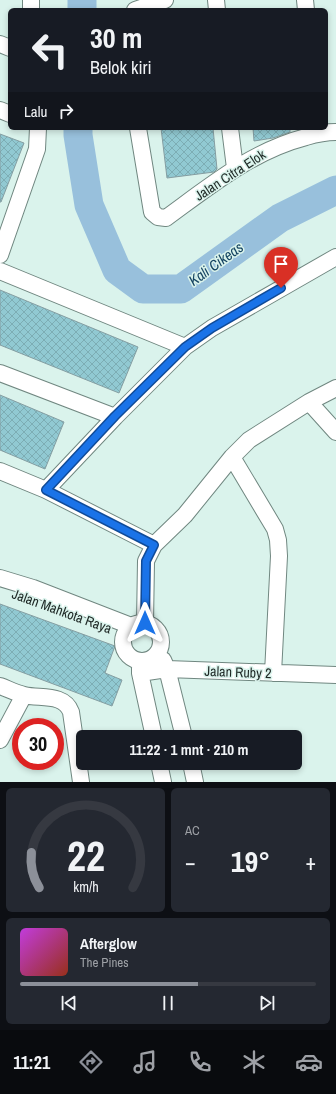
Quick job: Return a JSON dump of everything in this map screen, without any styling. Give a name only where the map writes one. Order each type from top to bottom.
[{"type":"street","points":[[141,8],[165,0]]},
{"type":"street","points":[[0,255],[37,149],[38,130]]},
{"type":"street","name":"Jalan Citra Elok","points":[[138,130],[152,212],[158,218],[166,218],[235,168],[276,146],[292,140],[329,131]]},
{"type":"street","points":[[230,130],[235,168]]},
{"type":"street","points":[[46,490],[115,416],[185,347],[212,328],[336,256]]},
{"type":"street","points":[[0,271],[185,347]]},
{"type":"street","points":[[0,374],[115,416]]},
{"type":"street","points":[[153,730],[140,666],[124,648],[123,640],[134,628],[146,561],[154,545],[185,515],[232,457],[249,440],[309,402],[336,388]]},
{"type":"street","points":[[309,402],[336,432]]},
{"type":"street","points":[[232,457],[275,529],[278,540],[280,556],[274,673]]},
{"type":"street","points":[[0,471],[46,490],[154,545]]},
{"type":"street","name":"Jalan Mahkota Raya","points":[[0,578],[33,588],[134,628]]},
{"type":"street","name":"Jalan Mahkota Raya","points":[[0,589],[134,628]]},
{"type":"street","points":[[134,628],[152,626],[158,631],[160,638],[160,646],[157,652],[140,666]]},
{"type":"street","points":[[157,652],[167,669],[182,730]]},
{"type":"street","name":"Jalan Ruby 2","points":[[140,666],[167,669],[336,676]]},
{"type":"street","points":[[0,686],[24,695],[58,700],[69,707],[81,782]]},
{"type":"street","points":[[0,740],[24,695]]},
{"type":"street","points":[[160,770],[163,782]]},
{"type":"street","points":[[192,770],[195,782]]},
{"type":"building","points":[[161,130],[213,130],[217,169],[214,172],[167,178]]},
{"type":"building","points":[[253,130],[290,130],[290,132],[273,138],[254,141]]},
{"type":"building","points":[[0,134],[24,143],[1,202],[0,202]]},
{"type":"building","points":[[0,290],[138,347],[119,393],[0,345]]},
{"type":"building","points":[[0,395],[64,422],[45,469],[0,450]]},
{"type":"building","points":[[0,604],[115,646],[105,673],[122,680],[112,706],[0,664]]},
{"type":"waterway","name":"Kali Cikeas","points":[[82,0],[82,8]]},
{"type":"waterway","name":"Kali Cikeas","points":[[78,130],[89,205],[117,270],[143,289],[181,289],[280,218],[336,190]]},
{"type":"route","points":[[145,623],[146,561],[154,545],[46,490],[115,416],[185,347],[212,328],[281,288]]}]
